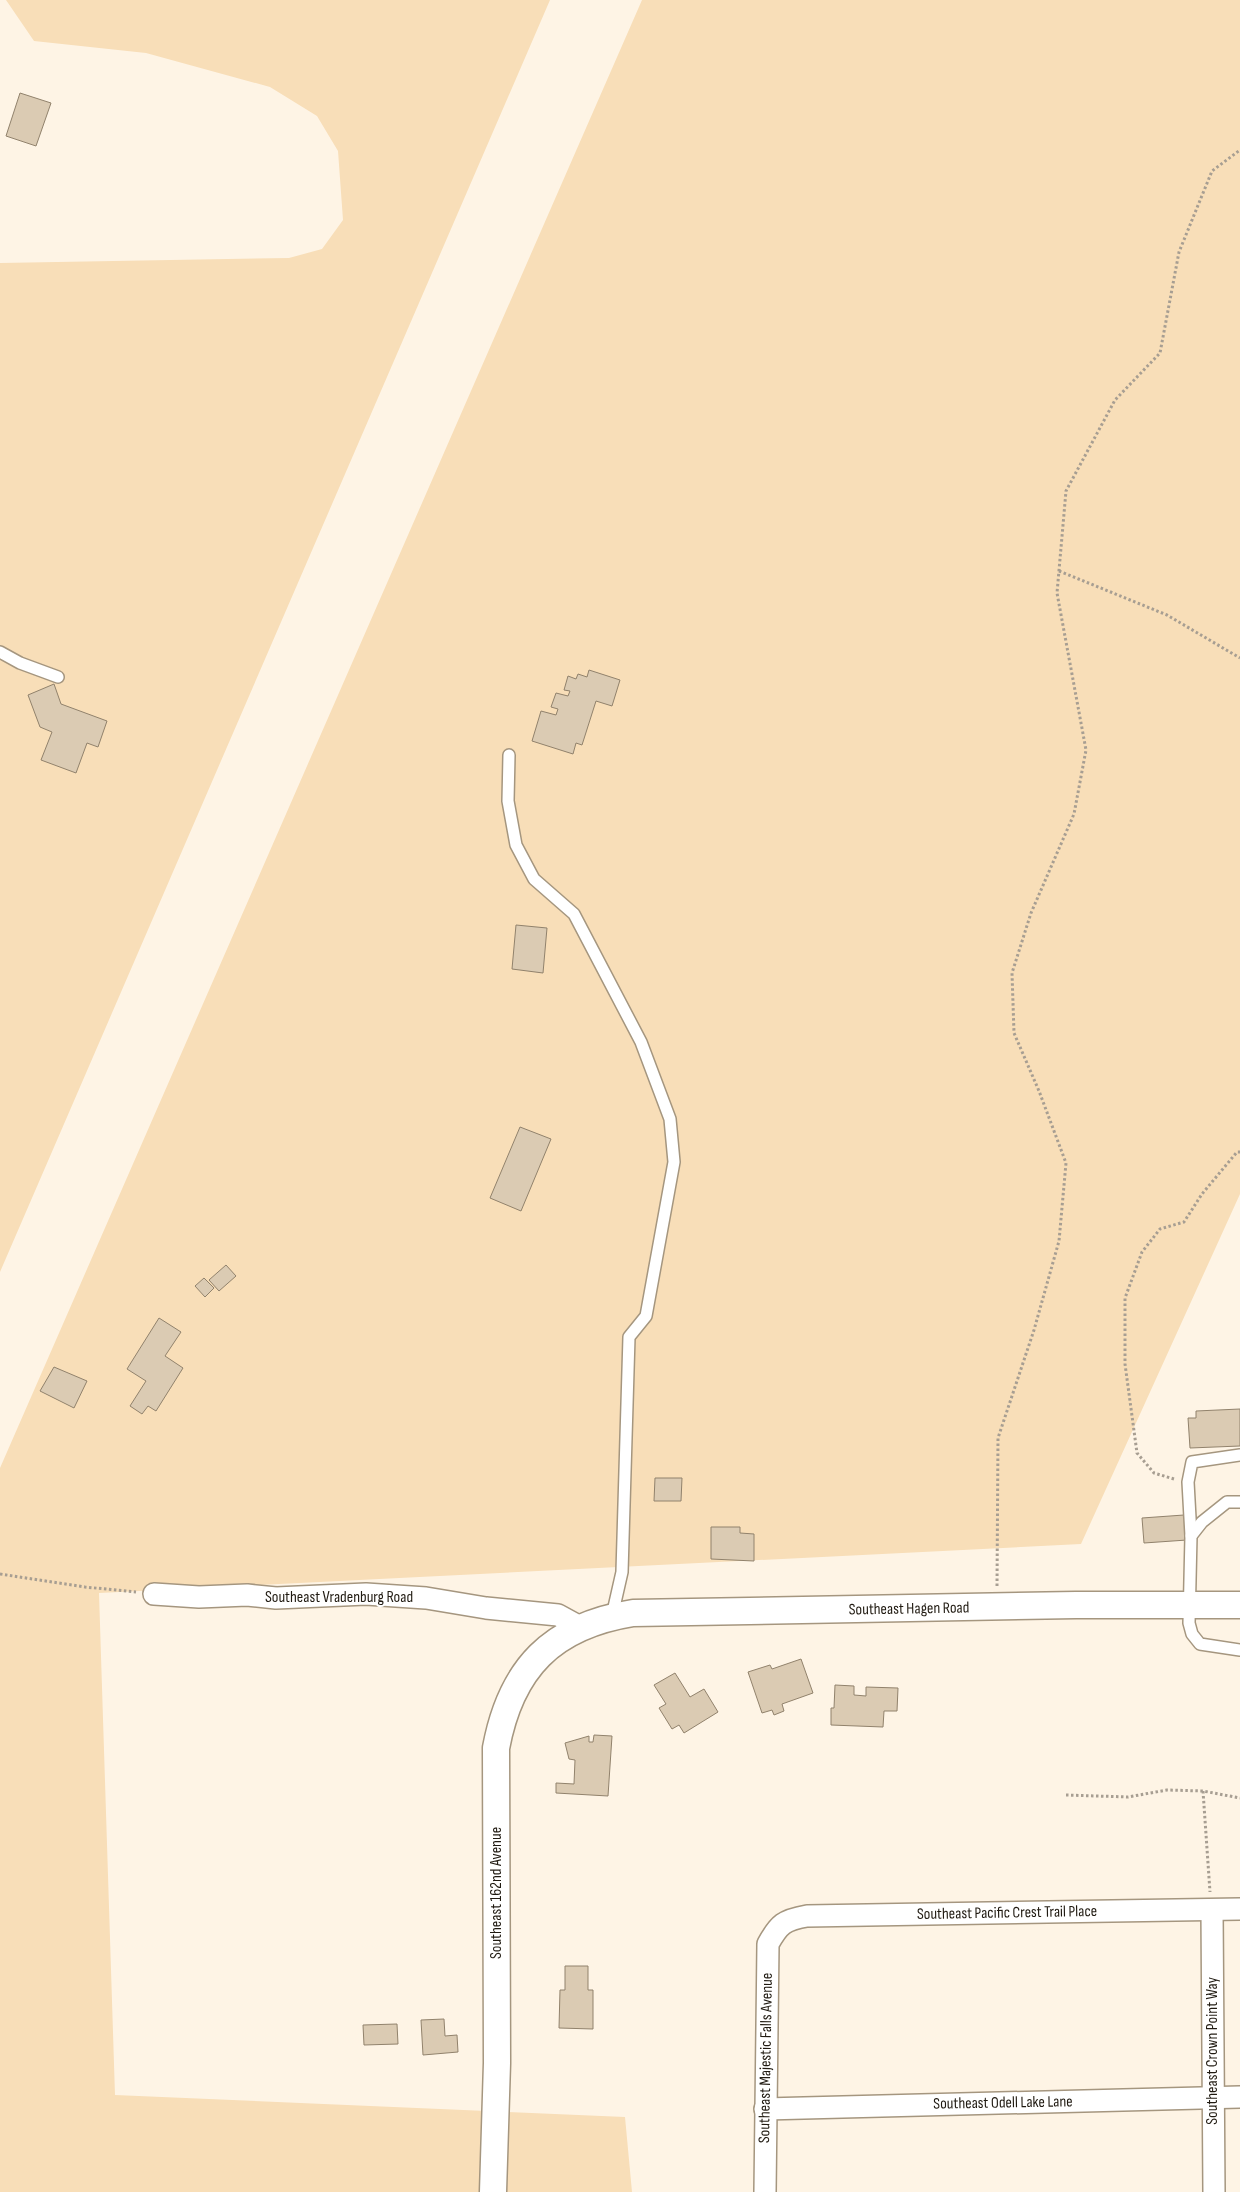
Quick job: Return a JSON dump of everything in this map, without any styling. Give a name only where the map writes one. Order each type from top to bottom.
[{"type":"street","name":"Southeast Vradenburg Road","points":[[154,1594],[199,1597],[247,1596],[276,1598],[366,1594],[426,1598],[486,1608],[558,1615],[580,1627]]},
{"type":"street","name":"Southeast Hagen Road","points":[[580,1627],[612,1616],[672,1611],[816,1611],[1240,1604]]},
{"type":"street","name":"Southeast 162nd Avenue","points":[[493,2192],[497,2063],[496,1748],[506,1709],[525,1673],[543,1652],[580,1627]]},
{"type":"street","name":"Southeast Pacific Crest Trail Place","points":[[777,1927],[790,1919],[807,1916],[1240,1909]]},
{"type":"street","name":"Southeast Crown Point Way","points":[[1212,1910],[1214,2192]]},
{"type":"street","name":"Southeast Majestic Falls Avenue","points":[[765,2192],[768,1944],[777,1927]]},
{"type":"street","name":"Southeast Odell Lake Lane","points":[[765,2109],[1240,2097]]},
{"type":"lane","points":[[0,652],[20,663],[58,677]]},
{"type":"lane","points":[[509,755],[508,801],[516,845],[534,879],[574,914],[640,1042],[670,1119],[674,1162],[646,1316],[629,1337],[622,1572],[612,1616]]},
{"type":"lane","points":[[1240,1456],[1192,1462],[1188,1482],[1191,1536],[1189,1604],[1192,1634],[1200,1644],[1240,1650]]},
{"type":"lane","points":[[1191,1536],[1202,1522],[1227,1502],[1240,1502]]},
{"type":"path","points":[[996,1607],[998,1438],[1034,1330],[1059,1241],[1066,1163],[1039,1091],[1014,1033],[1012,973],[1032,913],[1074,814],[1086,750],[1057,593],[1066,491],[1115,400],[1160,353],[1179,252],[1212,171],[1240,150]]},
{"type":"path","points":[[1059,571],[1167,615],[1240,658]]},
{"type":"path","points":[[1188,1482],[1154,1473],[1138,1453],[1125,1364],[1125,1298],[1142,1252],[1160,1229],[1184,1222],[1202,1194],[1237,1152],[1240,1152]]},
{"type":"path","points":[[0,1574],[85,1587],[154,1594]]},
{"type":"path","points":[[1066,1795],[1128,1797],[1167,1790],[1203,1791],[1240,1798]]},
{"type":"path","points":[[1203,1791],[1212,1910]]},
{"type":"shaded area","points":[[6,0],[550,0],[0,1272],[0,263],[289,258],[322,249],[343,220],[338,151],[317,116],[270,87],[146,53],[34,41]]},
{"type":"shaded area","points":[[642,0],[1240,0],[1240,1194],[1081,1544],[99,1593],[115,2095],[625,2117],[632,2192],[0,2192],[0,1468]]},
{"type":"building","points":[[20,93],[51,103],[36,146],[6,136]]},
{"type":"building","points":[[589,670],[620,680],[612,706],[596,701],[582,745],[576,743],[573,754],[532,741],[541,711],[556,715],[558,709],[551,707],[556,693],[568,696],[570,691],[564,690],[568,676],[576,679],[578,674],[587,677]]},
{"type":"building","points":[[54,684],[61,704],[107,721],[98,747],[87,743],[76,773],[41,760],[52,732],[40,727],[28,695]]},
{"type":"building","points":[[516,925],[547,928],[543,973],[512,969]]},
{"type":"building","points":[[520,1127],[551,1139],[521,1211],[490,1198]]},
{"type":"building","points":[[226,1265],[236,1276],[219,1291],[209,1280]]},
{"type":"building","points":[[204,1278],[214,1288],[205,1297],[195,1286]]},
{"type":"building","points":[[159,1318],[181,1332],[165,1356],[183,1368],[156,1411],[148,1406],[142,1414],[130,1406],[146,1381],[127,1369]]},
{"type":"building","points":[[54,1367],[87,1381],[74,1408],[40,1391]]},
{"type":"building","points":[[1240,1409],[1240,1446],[1190,1448],[1188,1418],[1196,1418],[1196,1411]]},
{"type":"building","points":[[655,1478],[682,1478],[681,1501],[654,1501]]},
{"type":"building","points":[[1184,1515],[1187,1540],[1144,1543],[1142,1518]]},
{"type":"building","points":[[711,1527],[740,1527],[740,1533],[754,1534],[754,1561],[711,1559]]},
{"type":"building","points":[[801,1659],[813,1693],[782,1704],[784,1711],[774,1715],[772,1710],[762,1713],[748,1672],[770,1665],[772,1669]]},
{"type":"building","points":[[675,1673],[690,1697],[704,1689],[718,1712],[684,1733],[679,1725],[672,1729],[659,1708],[666,1704],[654,1685]]},
{"type":"building","points":[[835,1685],[854,1686],[854,1695],[866,1696],[866,1687],[898,1688],[897,1711],[884,1711],[883,1727],[831,1725],[831,1708],[834,1708]]},
{"type":"building","points":[[594,1735],[612,1736],[608,1796],[556,1793],[556,1783],[574,1784],[575,1760],[569,1759],[565,1743],[589,1736],[589,1742],[593,1742]]},
{"type":"building","points":[[565,1966],[588,1966],[588,1990],[593,1990],[593,2029],[559,2028],[560,1990],[565,1990]]},
{"type":"building","points":[[444,2019],[445,2036],[457,2035],[458,2052],[423,2055],[421,2020]]},
{"type":"building","points":[[397,2024],[398,2044],[364,2045],[363,2025]]}]
